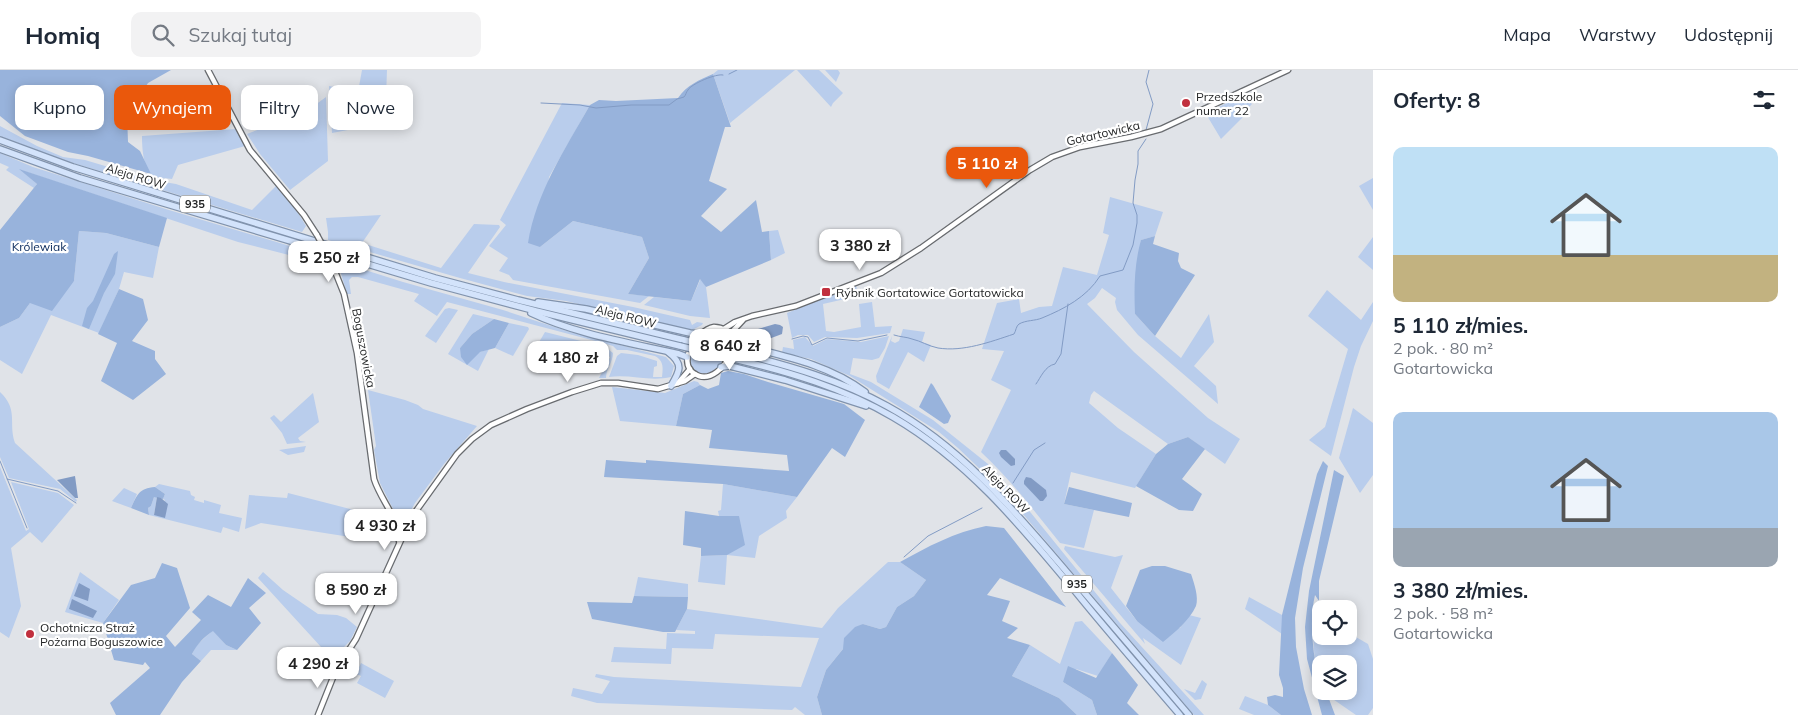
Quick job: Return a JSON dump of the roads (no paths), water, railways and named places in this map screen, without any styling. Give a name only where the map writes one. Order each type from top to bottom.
[{"type":"main road","name":"Aleja ROW","points":[[0,140],[73,167],[427,275],[682,343],[819,376],[877,401],[933,436],[960,457],[993,488],[1189,715]]},
{"type":"main road","name":"Aleja ROW","points":[[0,148],[80,178],[431,283],[521,308],[682,343]]},
{"type":"main road","points":[[518,300],[580,308],[700,334]]},
{"type":"main road","points":[[521,308],[562,326],[687,357]]},
{"type":"main road","points":[[733,342],[803,361],[826,370],[852,382],[877,401]]},
{"type":"main road","points":[[667,351],[676,359],[679,367],[674,385]]},
{"type":"main road","name":"Aleja ROW","points":[[736,356],[823,384],[879,409],[943,451],[987,491],[1024,531],[1180,715]]},
{"type":"main road","points":[[722,366],[730,366],[785,380],[879,409]]},
{"type":"street","name":"Boguszowicka","points":[[208,70],[250,150],[300,211],[318,236],[330,259],[344,294],[357,353],[374,479],[380,497],[397,525],[399,542]]},
{"type":"street","name":"Gotartowicka","points":[[724,329],[744,319],[796,306],[881,272],[921,248],[1030,170],[1057,155],[1080,147],[1160,129],[1288,70]]},
{"type":"street","points":[[730,334],[744,319]]},
{"type":"street","points":[[711,327],[724,329],[730,334],[733,342],[731,352],[722,366],[711,376],[703,377],[695,374],[690,369],[687,357],[690,349],[700,334],[711,327]]},
{"type":"street","points":[[674,385],[690,369]]},
{"type":"street","points":[[318,715],[336,670],[356,639],[399,542],[416,509],[463,447],[478,433],[491,425],[572,392],[601,383],[618,383],[654,389],[685,381],[695,374]]},
{"type":"street","name":"Boguszowicka","points":[[392,515],[406,527]]},
{"type":"street","points":[[397,525],[406,527]]},
{"type":"waterway","points":[[729,74],[737,70]]},
{"type":"waterway","points":[[1146,130],[1153,104],[1146,82],[1149,70]]},
{"type":"waterway","points":[[541,103],[580,105],[596,108],[631,105],[669,105],[677,99],[684,97],[687,91],[699,82],[710,77],[723,75]]},
{"type":"waterway","points":[[894,335],[947,349],[957,349],[986,343],[1014,334],[1019,324],[1059,311],[1082,296],[1100,276],[1123,270],[1133,245],[1137,223],[1137,215],[1133,203],[1138,151],[1146,139]]},
{"type":"waterway","points":[[1036,384],[1046,369],[1055,364],[1061,354],[1068,304]]},
{"type":"waterway","points":[[792,339],[803,336],[808,337],[812,345],[827,338],[858,341],[887,335]]},
{"type":"waterway","points":[[1013,483],[1034,450],[1045,443]]},
{"type":"waterway","points":[[0,461],[27,528]]},
{"type":"waterway","points":[[7,479],[58,491],[76,503]]},
{"type":"waterway","points":[[904,557],[928,536],[982,508]]},
{"type":"place","name":"Przedszkole numer 22","points":[[1186,103]]},
{"type":"place","name":"Rybnik Gortatowice Gortatowicka","points":[[826,292]]},
{"type":"place","name":"Ochotnicza Straż Pożarna Boguszowice","points":[[30,634]]},
{"type":"park label","name":"Królewiak","points":[[39,246]]}]
